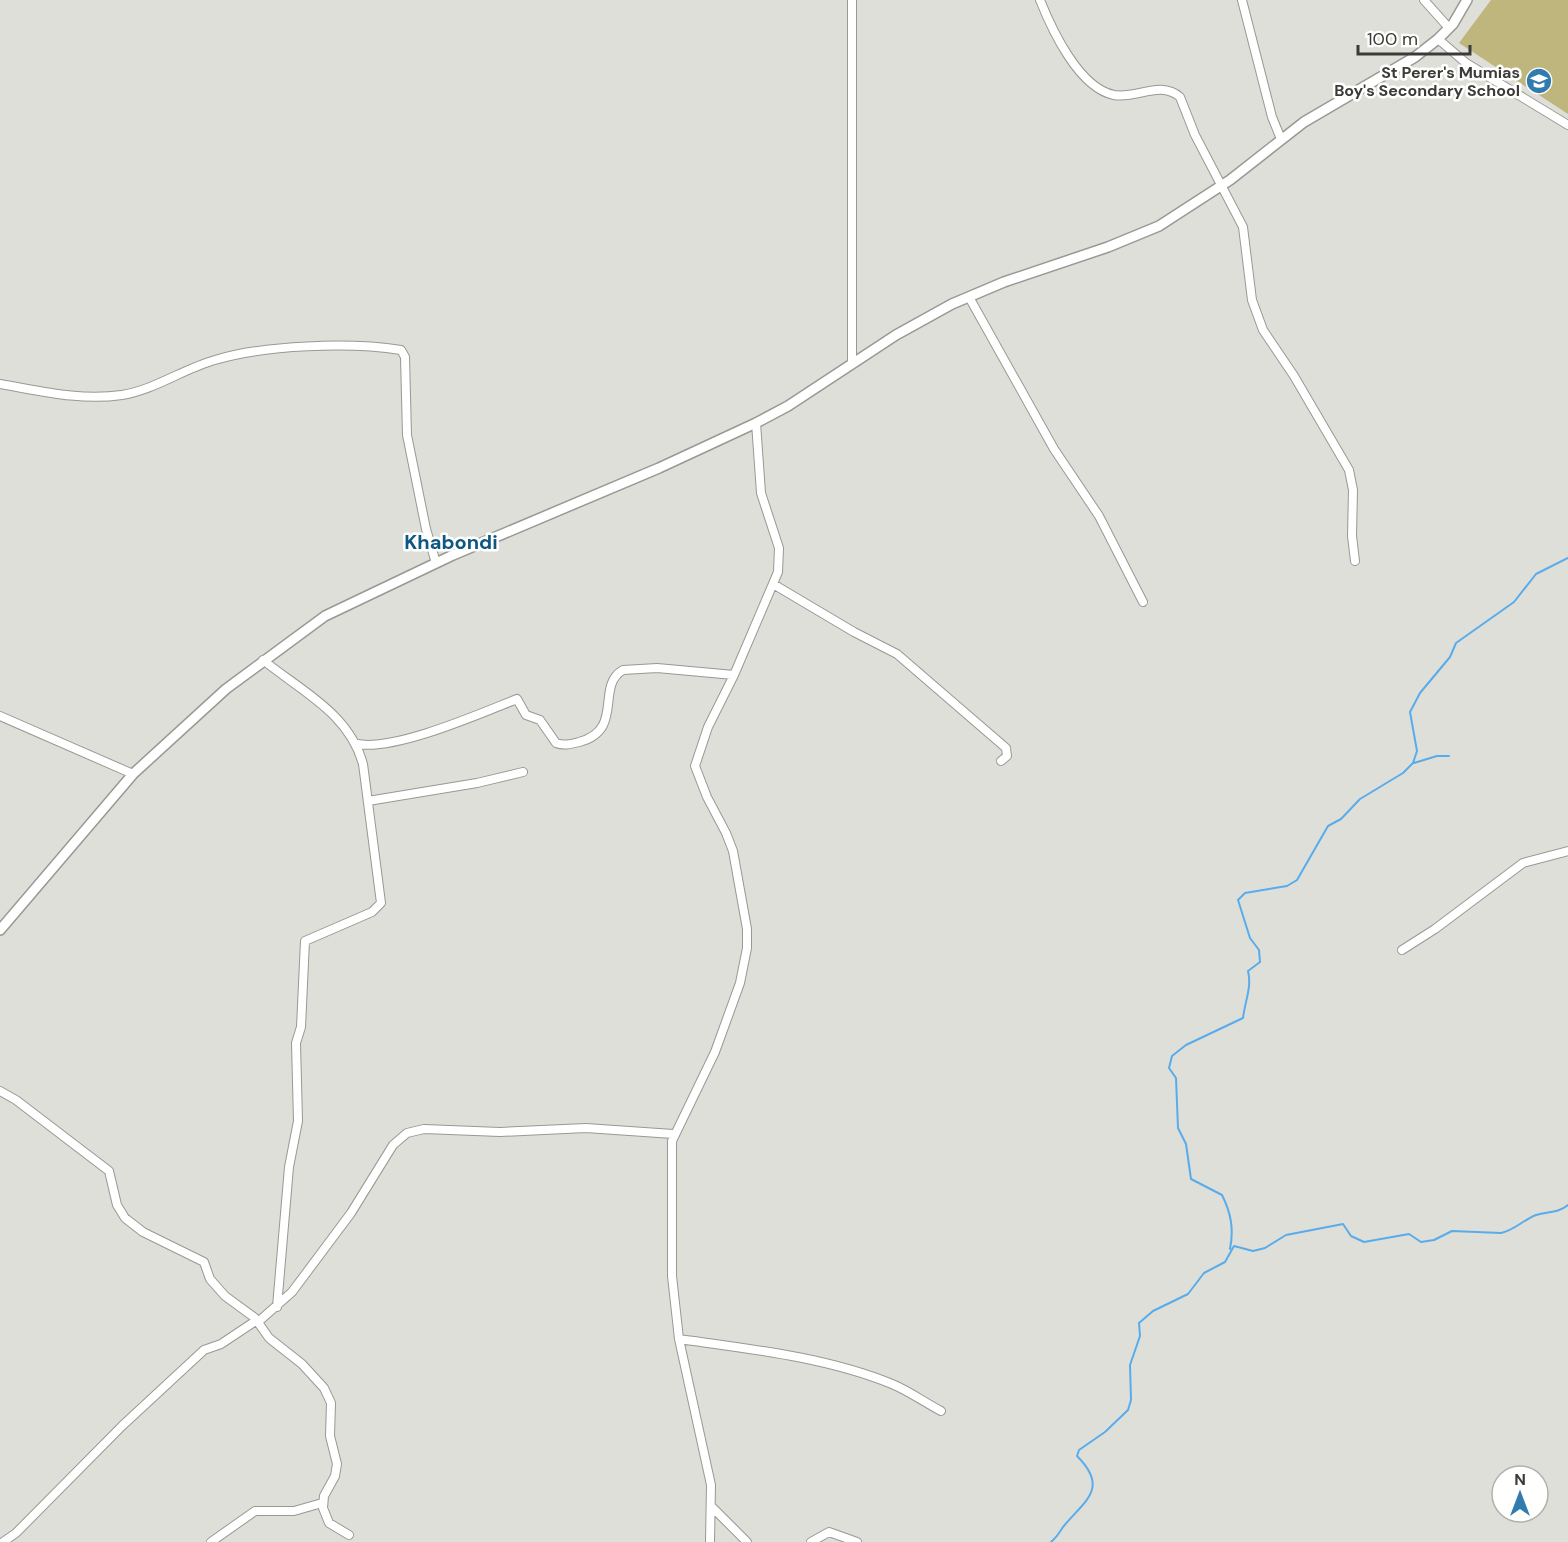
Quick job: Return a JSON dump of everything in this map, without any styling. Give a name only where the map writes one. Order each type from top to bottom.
[{"type":"street","points":[[852,0],[852,362]]},
{"type":"street","points":[[1040,0],[1063,47],[1097,88],[1115,95],[1165,90],[1174,92],[1180,98],[1195,135],[1244,227],[1252,300],[1263,330],[1294,376],[1349,470],[1353,490],[1352,536],[1355,561]]},
{"type":"street","points":[[1242,0],[1272,117],[1281,139]]},
{"type":"street","points":[[1424,0],[1449,28]]},
{"type":"street","points":[[0,930],[133,774],[199,712],[263,660],[338,609],[436,563],[756,423],[788,406],[852,362],[923,320],[969,297],[1004,282],[1149,231],[1223,185],[1324,108],[1383,77],[1438,39],[1449,28],[1467,0]]},
{"type":"street","points":[[1438,39],[1466,63],[1568,125]]},
{"type":"street","points":[[969,297],[1054,449],[1099,516],[1143,602]]},
{"type":"street","points":[[0,384],[46,394],[116,395],[135,392],[217,359],[260,351],[312,346],[401,350],[405,357],[406,419],[412,466],[436,563]]},
{"type":"street","points":[[711,1542],[712,1507],[709,1478],[679,1339],[672,1276],[673,1134],[695,1096],[715,1052],[740,982],[747,948],[744,906],[733,851],[726,832],[706,797],[695,766],[708,727],[734,675],[773,584],[780,554],[761,494],[756,423]]},
{"type":"street","points":[[773,584],[907,661],[1006,748],[1007,756],[1001,761]]},
{"type":"street","points":[[263,660],[327,708],[341,721],[357,744],[363,764],[381,906],[329,933],[305,941],[301,1027],[296,1043],[298,1121],[289,1167],[277,1307]]},
{"type":"street","points":[[357,744],[368,746],[411,736],[483,713],[517,699],[526,715],[540,720],[556,743],[566,745],[592,738],[601,731],[606,719],[615,676],[623,670],[651,668],[734,675]]},
{"type":"street","points":[[0,716],[133,774]]},
{"type":"street","points":[[368,801],[488,781],[523,772]]},
{"type":"street","points":[[1402,950],[1436,929],[1523,863],[1568,851]]},
{"type":"street","points":[[0,1091],[16,1100],[109,1171],[117,1205],[125,1218],[143,1232],[204,1262],[210,1279],[225,1296],[258,1321],[269,1338],[293,1356],[322,1385],[331,1407],[330,1437],[337,1471],[322,1503],[329,1523],[349,1535]]},
{"type":"street","points":[[3,1542],[16,1533],[56,1490],[84,1467],[122,1426],[204,1350],[221,1344],[258,1321],[292,1292],[351,1213],[393,1145],[407,1133],[424,1129],[500,1132],[586,1128],[673,1134]]},
{"type":"street","points":[[679,1339],[781,1355],[856,1372],[901,1388],[941,1411]]},
{"type":"street","points":[[211,1542],[255,1511],[294,1511],[322,1503]]},
{"type":"street","points":[[712,1507],[747,1542]]},
{"type":"street","points":[[811,1542],[829,1532],[857,1542]]},
{"type":"shaded area","name":"St Perer's Mumias Boy's Secondary School","points":[[1491,0],[1568,0],[1568,114],[1459,43]]},
{"type":"waterway","points":[[1230,1249],[1231,1221],[1222,1195],[1191,1179],[1186,1144],[1178,1128],[1176,1078],[1169,1068],[1172,1056],[1186,1045],[1243,1018],[1249,988],[1248,971],[1260,962],[1259,950],[1250,938],[1238,900],[1245,893],[1287,886],[1297,880],[1328,826],[1341,819],[1360,799],[1403,773],[1413,763],[1417,751],[1410,712],[1420,693],[1450,657],[1456,643],[1514,602],[1536,574],[1568,558]]},
{"type":"waterway","points":[[1414,763],[1437,756],[1449,756]]},
{"type":"waterway","points":[[1051,1542],[1085,1502],[1093,1486],[1087,1467],[1077,1456],[1079,1450],[1105,1432],[1128,1410],[1131,1400],[1130,1365],[1140,1336],[1139,1323],[1153,1311],[1188,1294],[1204,1273],[1225,1262],[1234,1246],[1253,1251],[1265,1248],[1286,1235],[1343,1224],[1351,1236],[1364,1242],[1409,1234],[1421,1242],[1434,1240],[1452,1231],[1501,1233],[1511,1230],[1536,1215],[1556,1211],[1568,1205]]},
{"type":"place","name":"St Perer's Mumias Boy's Secondary School","points":[[1539,81]]},
{"type":"district","name":"Khabondi","points":[[451,542]]}]
